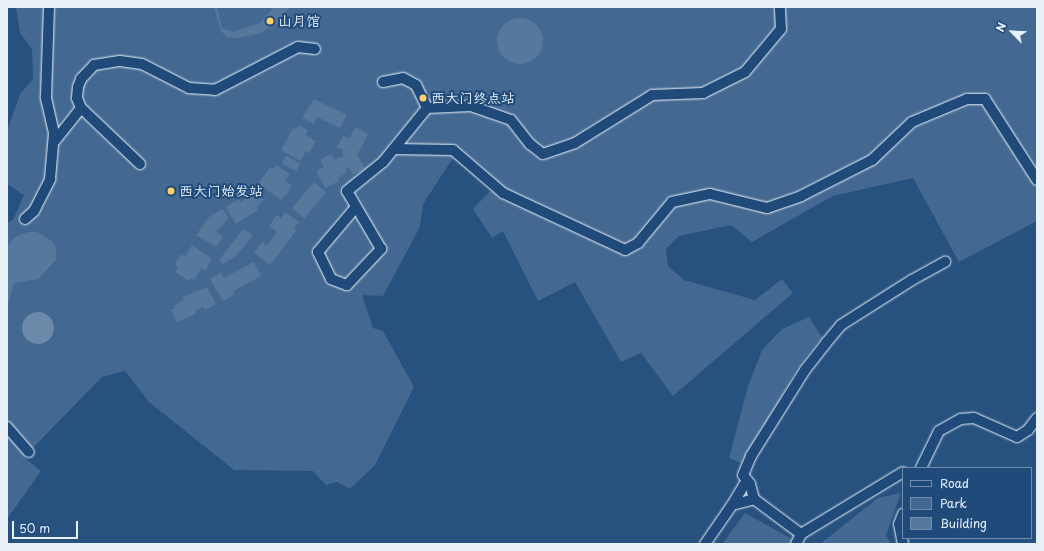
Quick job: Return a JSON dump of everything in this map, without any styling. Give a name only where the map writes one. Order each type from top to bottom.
[{"type":"street","points":[[25,220],[34,211],[50,179],[54,133],[46,97],[49,7]]},
{"type":"street","points":[[356,207],[318,252],[331,279],[347,286],[381,249],[347,191],[383,162],[428,108],[471,106],[511,120],[530,144],[543,154],[576,143],[652,95],[703,93],[745,72],[781,29],[780,7]]},
{"type":"street","points":[[140,164],[81,108],[77,98],[78,87],[81,79],[94,64],[120,61],[142,64],[189,88],[215,90],[298,47],[316,49]]},
{"type":"street","points":[[383,82],[403,78],[416,85],[428,108]]},
{"type":"street","points":[[394,149],[453,150],[503,193],[625,250],[638,243],[672,202],[710,194],[767,208],[801,196],[872,160],[912,122],[967,100],[985,99],[1037,180]]},
{"type":"street","points":[[54,142],[81,108]]},
{"type":"street","points":[[801,534],[754,499],[747,480],[743,475],[751,456],[805,370],[842,325],[912,280],[945,262]]},
{"type":"street","points":[[921,467],[939,431],[961,419],[974,418],[1017,437],[1028,430],[1037,418]]},
{"type":"street","points":[[7,427],[29,452]]},
{"type":"street","points":[[796,544],[801,534],[902,473]]},
{"type":"street","points":[[705,544],[732,506],[747,480]]},
{"type":"street","points":[[732,506],[754,499]]},
{"type":"street","points":[[902,516],[899,524],[902,539]]},
{"type":"green space","points":[[16,7],[1037,7],[1037,221],[959,262],[913,178],[833,196],[752,242],[731,225],[679,236],[666,249],[668,266],[684,280],[755,300],[782,279],[793,293],[673,396],[641,353],[621,362],[575,282],[538,301],[503,231],[492,238],[473,209],[491,190],[453,158],[423,204],[420,227],[383,296],[362,295],[373,328],[383,331],[414,387],[375,465],[350,489],[337,482],[326,485],[313,471],[234,470],[149,402],[125,371],[102,377],[24,457],[41,471],[7,519],[7,223],[13,220],[24,195],[7,184],[7,131],[20,94],[33,79],[32,49],[20,33]]},
{"type":"green space","points":[[809,317],[822,337],[797,369],[743,464],[729,458],[748,386],[762,350],[782,329]]},
{"type":"green space","points":[[901,493],[886,535],[891,544],[820,544],[878,498]]},
{"type":"green space","points":[[745,513],[801,544],[722,544]]},
{"type":"shaded area","points":[[35,312],[41,312],[50,316],[54,328],[50,340],[41,344],[35,344],[26,340],[22,331],[22,325],[26,316]]},
{"type":"building","name":"山月馆","points":[[214,7],[217,7],[222,28],[233,32],[260,23],[274,7],[290,7],[275,25],[261,33],[239,38],[227,37],[221,31]]},
{"type":"building","points":[[516,18],[524,18],[533,22],[539,28],[543,41],[539,54],[533,60],[524,64],[516,64],[507,60],[501,54],[497,45],[497,37],[501,28],[507,22]]},
{"type":"building","points":[[314,99],[347,115],[340,128],[317,117],[314,124],[302,118]]},
{"type":"building","points":[[299,125],[308,130],[305,135],[316,141],[309,153],[306,151],[301,161],[281,150],[293,128],[296,129]]},
{"type":"building","points":[[355,127],[368,134],[357,155],[365,168],[353,175],[349,167],[345,170],[346,173],[338,178],[339,181],[325,188],[316,171],[324,167],[320,160],[331,154],[334,159],[343,157],[343,150],[337,147],[343,136],[349,139]]},
{"type":"building","points":[[286,156],[300,163],[296,171],[282,164]]},
{"type":"building","points":[[276,165],[290,174],[285,181],[291,185],[290,190],[281,200],[258,184],[270,167],[273,169]]},
{"type":"building","points":[[314,182],[326,192],[304,218],[292,208]]},
{"type":"building","points":[[253,190],[264,199],[257,207],[258,210],[236,224],[226,207],[239,199],[241,203]]},
{"type":"building","points":[[222,209],[229,218],[216,232],[223,236],[216,247],[196,235],[209,217]]},
{"type":"building","points":[[285,212],[299,222],[294,229],[296,231],[270,265],[254,253],[262,242],[267,246],[277,232],[269,226],[277,215],[281,218]]},
{"type":"building","points":[[243,229],[253,235],[237,255],[223,264],[219,260]]},
{"type":"building","points":[[28,232],[37,232],[52,241],[56,248],[56,260],[38,279],[14,283],[7,307],[7,246],[15,237]]},
{"type":"building","points":[[192,245],[212,259],[205,271],[201,268],[194,280],[191,278],[189,281],[175,272],[178,267],[175,264],[181,254],[185,257]]},
{"type":"building","points":[[254,262],[261,276],[233,291],[235,294],[223,301],[210,279],[221,273],[224,278]]},
{"type":"building","points":[[207,287],[216,304],[205,310],[203,307],[195,311],[196,314],[177,322],[171,310],[175,308],[173,306],[184,300],[182,297]]},
{"type":"tunnel","points":[[315,49],[383,82]]},
{"type":"tunnel","points":[[140,164],[171,191]]},
{"type":"place","name":"山月馆","points":[[270,21]]},
{"type":"place","name":"西大门终点站","points":[[423,98]]},
{"type":"place","name":"西大门始发站","points":[[171,191]]}]
